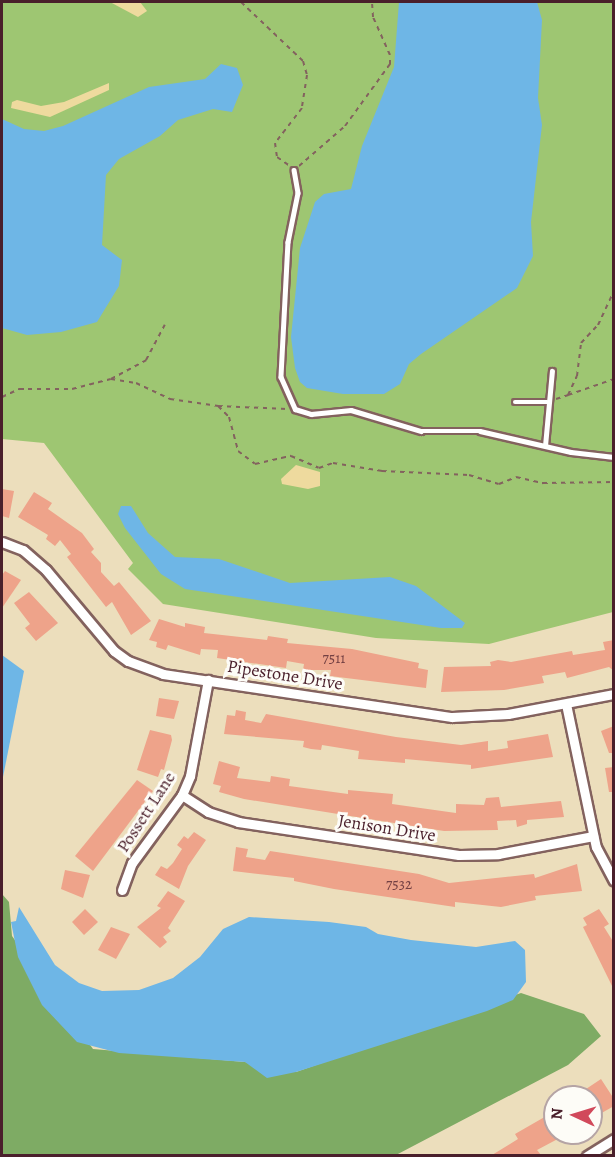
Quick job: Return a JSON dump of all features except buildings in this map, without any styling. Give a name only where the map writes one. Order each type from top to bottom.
[{"type":"street","name":"Pipestone Drive","points":[[2,542],[35,560],[109,645],[128,661],[163,674],[452,717],[508,714],[614,694]]},
{"type":"street","name":"Possett Lane","points":[[122,891],[132,863],[182,795],[195,759],[208,680]]},
{"type":"street","points":[[566,704],[593,836],[614,881]]},
{"type":"street","name":"Jenison Drive","points":[[182,795],[208,812],[238,822],[459,855],[498,854],[593,836]]},
{"type":"street","points":[[587,1155],[614,1139]]},
{"type":"lane","points":[[294,170],[298,194],[288,242],[281,377],[295,409],[311,414],[351,410],[421,431],[480,431],[545,446],[614,456]]},
{"type":"lane","points":[[545,446],[547,402],[552,371]]},
{"type":"lane","points":[[515,402],[547,402]]},
{"type":"path","points":[[242,2],[303,61],[307,90],[302,108],[275,143],[277,157],[294,170],[323,149],[345,126],[390,64],[390,55],[373,17],[372,2]]},
{"type":"path","points":[[568,395],[576,376],[581,343],[598,325],[614,291]]},
{"type":"path","points":[[2,398],[18,389],[72,389],[111,379],[146,360],[165,325]]},
{"type":"path","points":[[111,379],[136,383],[170,399],[218,406],[295,409]]},
{"type":"path","points":[[547,402],[614,379]]},
{"type":"path","points":[[218,406],[229,417],[238,451],[245,460],[255,464],[291,456],[320,468],[333,463],[382,471],[469,475],[499,484],[516,477],[543,483],[614,482]]},
{"type":"green space","points":[[2,2],[613,2],[613,612],[489,644],[376,638],[163,604],[128,569],[133,563],[44,443],[2,439]]},
{"type":"green space","points":[[2,894],[9,902],[12,936],[93,1049],[245,1062],[296,1072],[521,993],[584,1014],[601,1036],[568,1065],[396,1155],[2,1155]]},
{"type":"sand","points":[[110,2],[140,2],[147,11],[138,17]]},
{"type":"sand","points":[[109,83],[109,90],[50,117],[11,108],[12,102],[17,100],[41,106],[64,102]]},
{"type":"sand","points":[[296,465],[320,472],[320,486],[308,489],[282,484],[281,479]]},
{"type":"water","points":[[399,2],[537,2],[542,20],[538,98],[542,125],[531,222],[533,256],[517,288],[421,354],[409,364],[400,384],[384,394],[343,394],[307,388],[300,382],[295,368],[291,337],[300,248],[315,202],[324,194],[351,189],[362,146],[394,67]]},
{"type":"water","points":[[221,64],[237,68],[243,85],[232,112],[213,109],[178,120],[160,136],[119,159],[106,175],[102,245],[122,260],[119,286],[97,322],[61,332],[27,335],[2,328],[2,119],[24,129],[44,131],[63,126],[149,87],[205,79]]},
{"type":"water","points":[[121,506],[131,506],[148,533],[175,557],[219,559],[290,583],[390,577],[416,586],[465,623],[462,628],[441,628],[185,589],[161,574],[125,528],[118,514]]},
{"type":"water","points":[[2,655],[24,671],[2,782]]},
{"type":"water","points":[[19,907],[55,965],[79,983],[102,991],[139,990],[173,978],[200,957],[223,929],[249,917],[329,922],[366,927],[378,934],[411,940],[476,947],[515,941],[525,950],[526,982],[513,1000],[487,1011],[296,1072],[267,1078],[245,1062],[119,1053],[77,1042],[42,1005],[18,957],[11,922],[16,921]]}]
